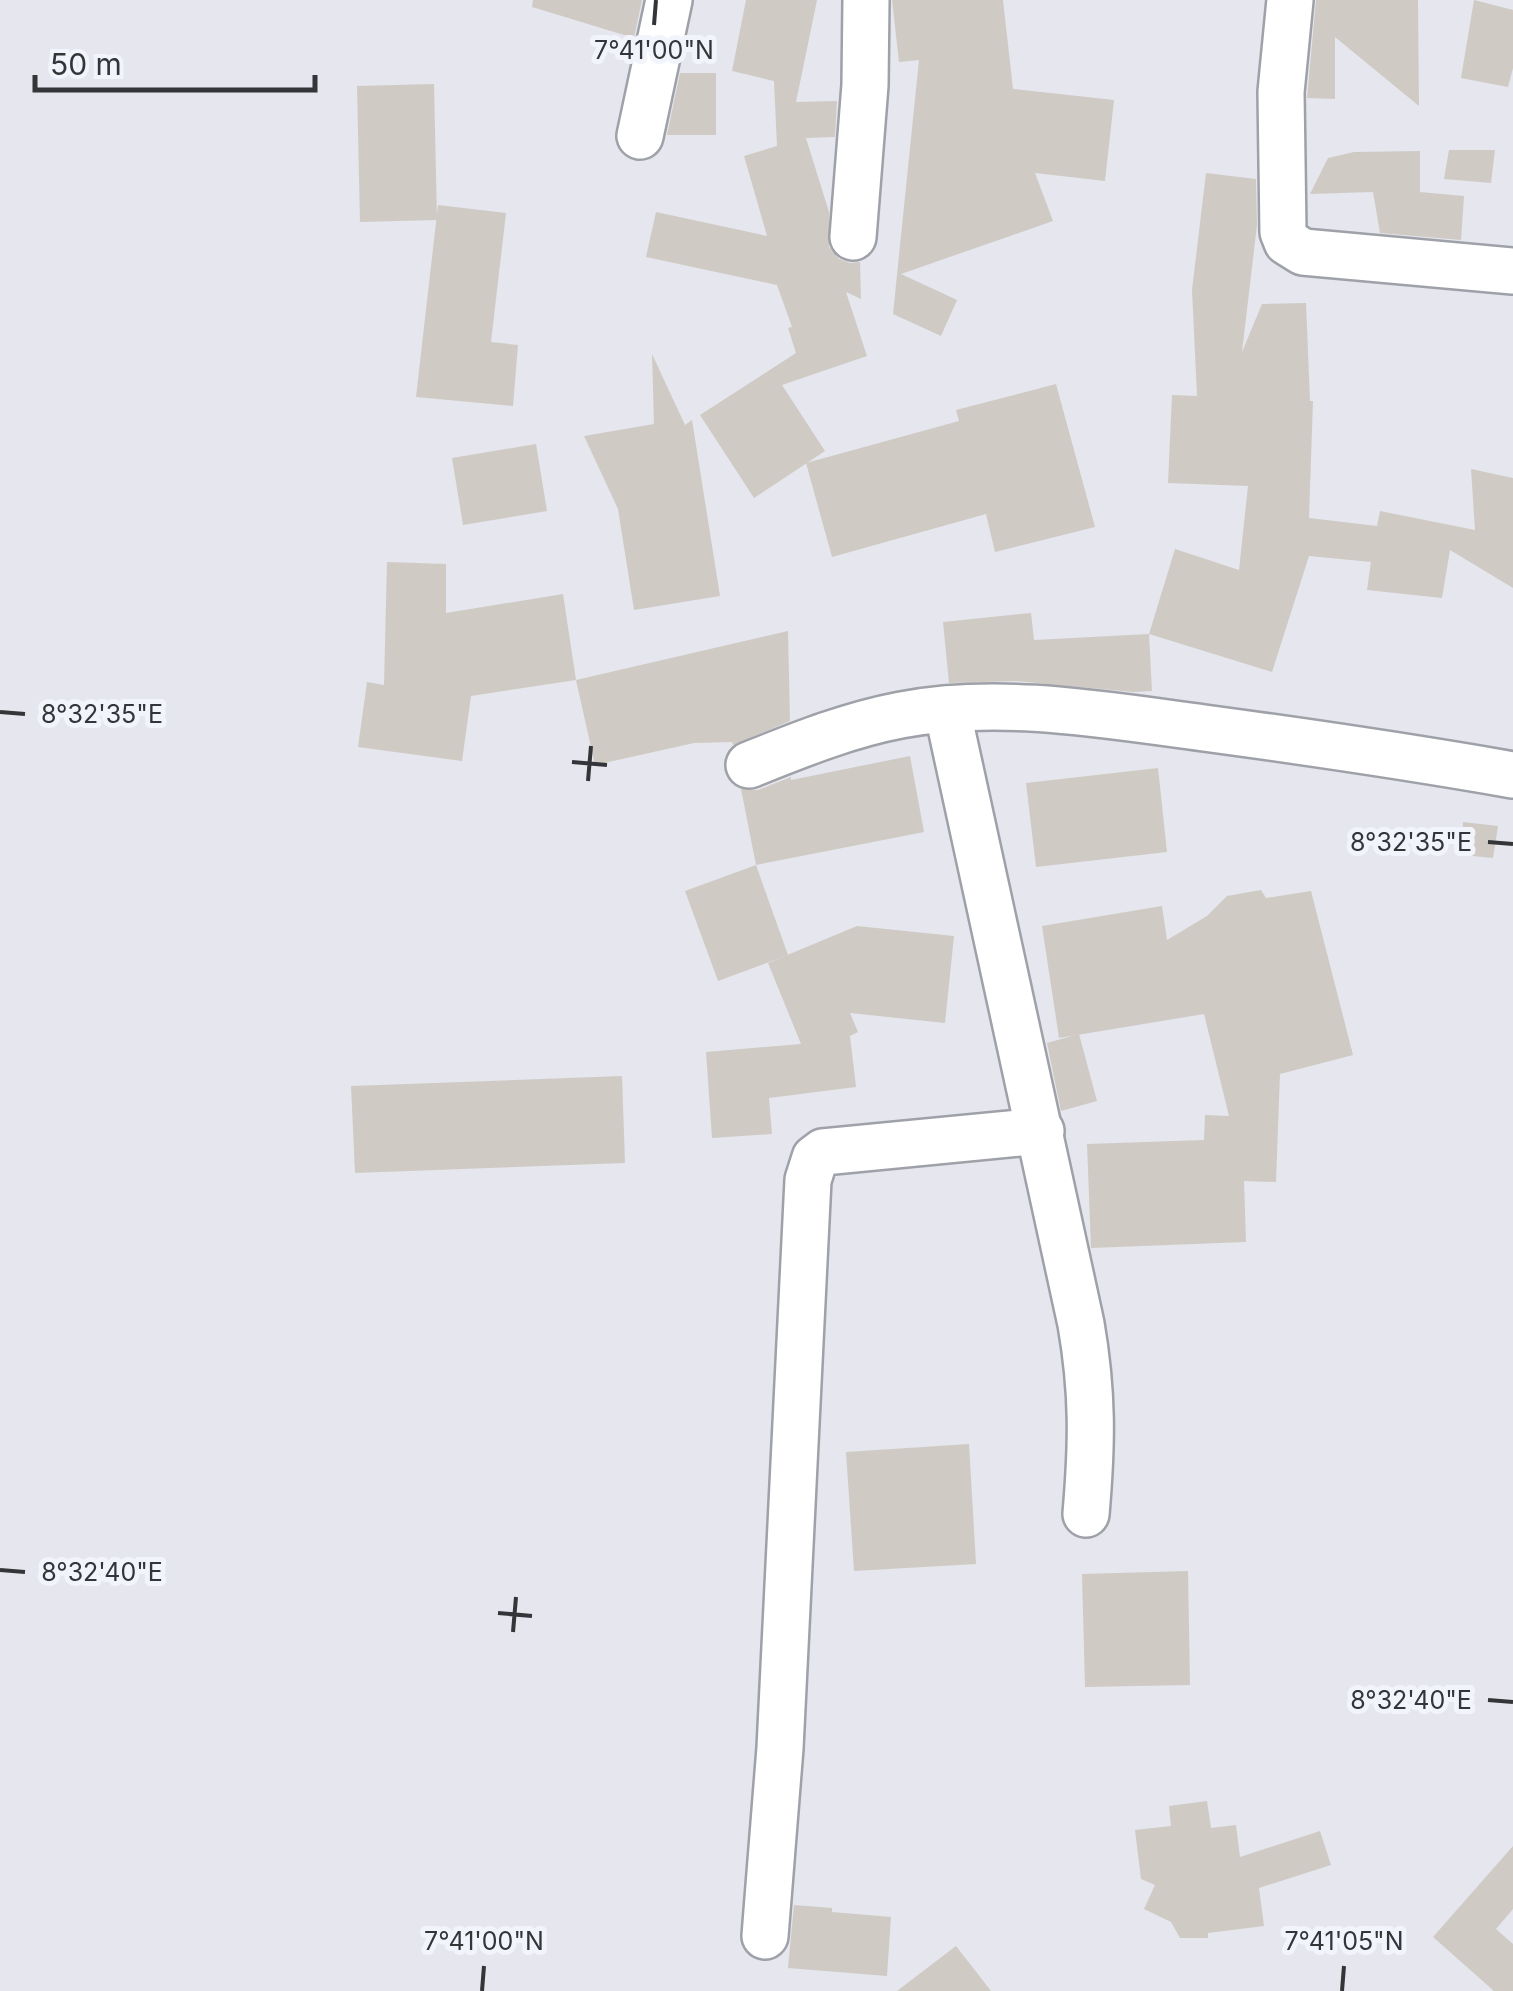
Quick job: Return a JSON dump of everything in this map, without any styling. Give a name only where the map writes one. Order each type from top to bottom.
[{"type":"street","points":[[640,136],[668,0]]},
{"type":"street","points":[[853,237],[865,85],[866,0]]},
{"type":"street","points":[[1290,0],[1281,92],[1283,232],[1287,242],[1303,252],[1513,271]]},
{"type":"street","points":[[947,709],[1022,1061],[1041,1131],[1091,1382],[1093,1436],[1086,1514]]},
{"type":"street","points":[[750,765],[839,730],[902,714],[947,709],[1090,712],[1408,756],[1513,775]]},
{"type":"street","points":[[765,1936],[780,1748],[808,1180],[815,1158],[823,1152],[856,1146],[1041,1131]]},
{"type":"building","points":[[533,0],[642,0],[634,38],[532,7]]},
{"type":"building","points":[[746,0],[817,0],[796,102],[837,101],[835,137],[806,138],[829,212],[829,247],[839,259],[860,262],[861,299],[846,292],[867,356],[782,385],[825,451],[754,498],[700,415],[796,353],[788,328],[792,327],[777,285],[646,257],[656,212],[767,236],[744,156],[777,146],[774,81],[732,71]]},
{"type":"building","points":[[892,0],[1003,0],[1013,89],[1114,100],[1105,181],[1035,173],[1053,221],[901,274],[957,300],[941,336],[893,314],[919,60],[899,62]]},
{"type":"building","points":[[1316,0],[1418,0],[1419,106],[1335,37],[1335,99],[1307,98]]},
{"type":"building","points":[[1474,0],[1513,10],[1513,68],[1508,87],[1461,78]]},
{"type":"building","points":[[680,73],[716,73],[716,135],[667,135]]},
{"type":"building","points":[[434,84],[437,220],[360,222],[357,86]]},
{"type":"building","points":[[1449,150],[1495,150],[1491,183],[1444,179]]},
{"type":"building","points":[[1420,151],[1420,192],[1464,196],[1461,240],[1380,233],[1373,192],[1310,194],[1328,158],[1354,152]]},
{"type":"building","points":[[1206,173],[1256,179],[1257,225],[1242,352],[1262,304],[1306,303],[1313,401],[1309,518],[1377,526],[1380,511],[1475,530],[1471,469],[1513,478],[1513,588],[1450,550],[1442,598],[1367,590],[1371,562],[1309,556],[1272,672],[1149,634],[1175,549],[1239,570],[1248,486],[1168,483],[1172,395],[1197,396],[1192,290]]},
{"type":"building","points":[[438,205],[506,213],[491,342],[518,345],[513,406],[416,397]]},
{"type":"building","points":[[652,354],[685,425],[692,420],[720,596],[634,610],[618,509],[584,436],[654,424]]},
{"type":"building","points":[[1056,384],[1095,527],[995,552],[986,514],[832,557],[806,463],[959,421],[956,410]]},
{"type":"building","points":[[536,444],[547,511],[463,525],[452,458]]},
{"type":"building","points":[[387,562],[446,564],[446,613],[563,594],[576,680],[471,696],[462,761],[358,747],[367,682],[384,685]]},
{"type":"building","points":[[1031,613],[1034,640],[1149,634],[1152,691],[1016,681],[949,683],[943,622]]},
{"type":"building","points":[[788,631],[790,721],[733,745],[694,743],[595,765],[576,680]]},
{"type":"building","points":[[910,756],[924,832],[756,865],[741,789],[758,790],[791,777]]},
{"type":"building","points":[[1158,768],[1167,852],[1036,867],[1026,783]]},
{"type":"building","points":[[1463,822],[1498,826],[1493,858],[1462,855]]},
{"type":"building","points":[[756,865],[788,955],[718,981],[685,891]]},
{"type":"building","points":[[1261,890],[1266,898],[1311,891],[1353,1055],[1280,1074],[1276,1182],[1244,1181],[1246,1242],[1091,1248],[1087,1144],[1204,1140],[1205,1115],[1229,1116],[1204,1014],[1059,1038],[1042,926],[1162,906],[1167,940],[1207,916],[1227,896]]},
{"type":"building","points":[[857,926],[954,936],[945,1023],[850,1013],[858,1032],[850,1036],[856,1087],[769,1098],[772,1134],[712,1138],[706,1052],[801,1044],[768,963]]},
{"type":"building","points":[[1079,1034],[1097,1101],[1061,1111],[1047,1043]]},
{"type":"building","points":[[622,1076],[625,1163],[355,1173],[351,1086]]},
{"type":"building","points":[[969,1444],[976,1564],[854,1571],[846,1452]]},
{"type":"building","points":[[1188,1571],[1190,1685],[1085,1687],[1082,1574]]},
{"type":"building","points":[[1207,1801],[1211,1828],[1236,1825],[1240,1857],[1320,1831],[1331,1865],[1259,1888],[1264,1926],[1208,1933],[1208,1938],[1180,1938],[1171,1922],[1144,1909],[1155,1885],[1141,1879],[1135,1830],[1171,1826],[1169,1806]]},
{"type":"building","points":[[1513,1846],[1513,1909],[1496,1929],[1513,1944],[1513,1991],[1494,1991],[1433,1937]]},
{"type":"building","points":[[794,1905],[891,1917],[887,1976],[788,1968]]},
{"type":"building","points":[[956,1946],[991,1991],[897,1991]]}]
